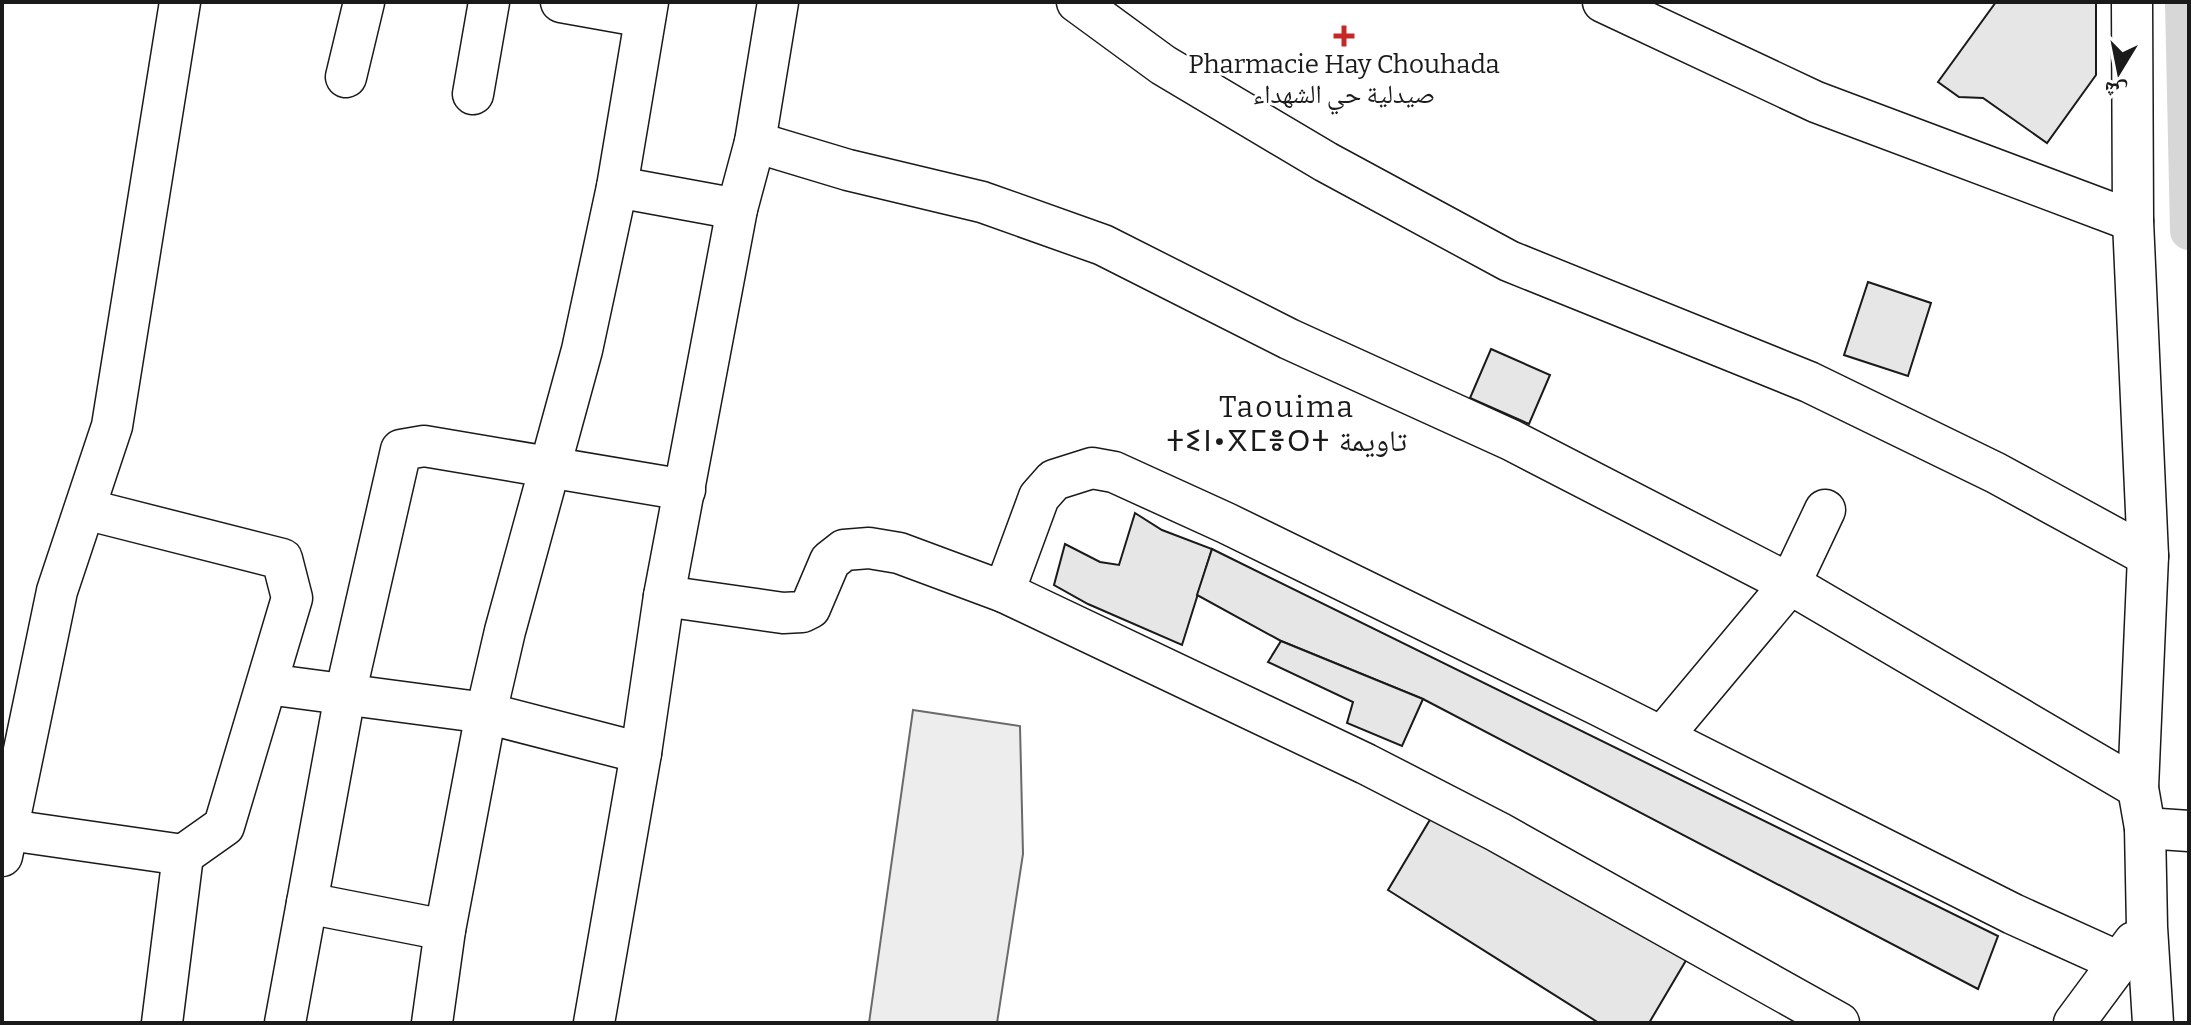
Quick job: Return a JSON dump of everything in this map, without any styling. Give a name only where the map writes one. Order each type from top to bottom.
[{"type":"street","points":[[85,509],[282,559],[292,598],[224,826],[183,855],[6,843],[57,591],[112,426],[180,2]]},
{"type":"street","points":[[346,77],[364,2]]},
{"type":"street","points":[[473,94],[489,2]]},
{"type":"street","points":[[432,1023],[445,930],[486,713],[505,631],[582,350],[617,187],[647,10],[561,2]]},
{"type":"street","points":[[594,1023],[641,753],[664,596],[737,209],[755,142],[778,2]]},
{"type":"street","points":[[1077,2],[1163,65],[1299,146],[1509,261],[1809,382],[1996,473],[2148,556]]},
{"type":"street","points":[[1603,2],[1816,102],[2133,221]]},
{"type":"street","points":[[2132,2],[2133,221],[2148,556],[2138,788]]},
{"type":"street","points":[[755,142],[848,170],[982,202],[1103,245],[1289,339],[1511,440],[1790,584],[2138,788],[2170,830],[2147,927],[2153,1023]]},
{"type":"street","points":[[617,187],[737,209]]},
{"type":"street","points":[[285,1023],[345,695],[401,450],[424,446],[685,490]]},
{"type":"street","points":[[1004,592],[1039,497],[1054,480],[1092,468],[1114,472],[1226,523],[1662,737],[2013,914],[2119,962]]},
{"type":"street","points":[[1662,737],[1790,584],[1825,510]]},
{"type":"street","points":[[664,596],[783,613],[802,612],[810,608],[830,561],[844,550],[869,548],[899,553],[1004,592],[1366,764],[1485,825],[1839,1023]]},
{"type":"street","points":[[267,684],[486,713],[641,753]]},
{"type":"street","points":[[162,1023],[183,855]]},
{"type":"street","points":[[307,903],[445,930]]},
{"type":"street","points":[[2074,1023],[2147,927]]},
{"type":"shaded area","points":[[913,710],[1020,726],[1023,854],[997,1023],[869,1023]]},
{"type":"building","points":[[1996,2],[2096,2],[2096,75],[2047,143],[1983,98],[1959,97],[1938,82]]},
{"type":"building","points":[[1868,282],[1931,303],[1908,376],[1844,355]]},
{"type":"building","points":[[1491,349],[1550,375],[1529,424],[1470,398]]},
{"type":"building","points":[[1135,513],[1162,530],[1212,549],[1182,645],[1088,604],[1054,585],[1065,544],[1100,562],[1119,565]]},
{"type":"building","points":[[1212,549],[1998,936],[1978,989],[1423,699],[1281,641],[1197,595]]},
{"type":"building","points":[[1281,641],[1423,699],[1402,746],[1347,723],[1353,702],[1268,662]]},
{"type":"building","points":[[1440,803],[1688,957],[1649,1023],[1599,1023],[1388,890]]},
{"type":"waterway","points":[[2184,2],[2189,231]]},
{"type":"place","name":"Pharmacie Hay Chouhada صيدلية حي الشهداء","points":[[1344,36]]},
{"type":"district","name":"Taouima ⵜⵉⵏ•ⴳⵎⴻⵔⵜ تاويمة","points":[[1287,424]]}]
